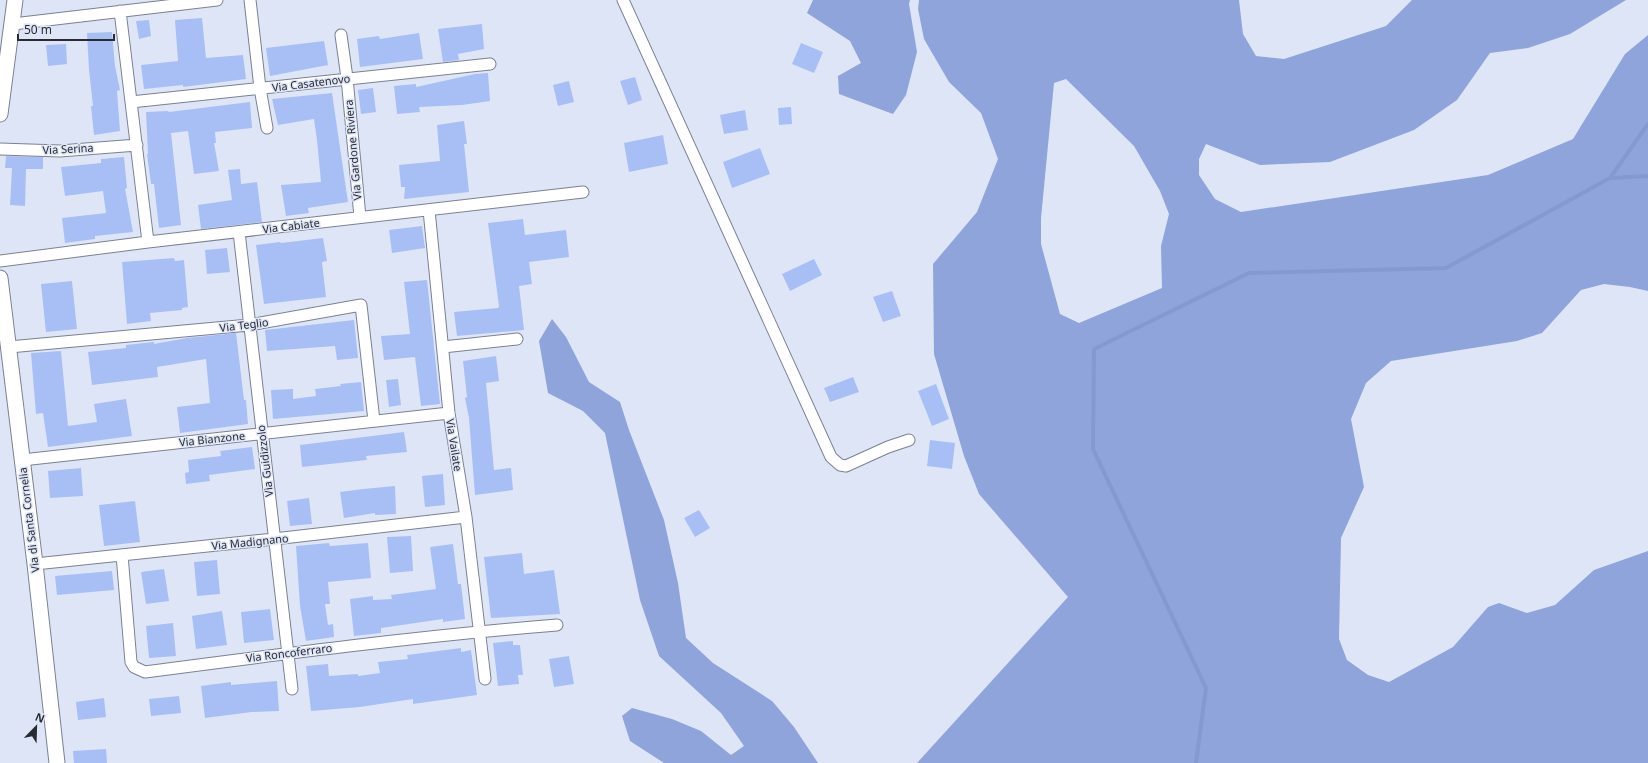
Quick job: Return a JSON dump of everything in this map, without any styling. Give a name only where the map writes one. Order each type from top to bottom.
[{"type":"street","points":[[0,114],[15,0]]},
{"type":"street","points":[[13,24],[217,0]]},
{"type":"street","points":[[250,0],[260,88],[267,128]]},
{"type":"street","points":[[623,0],[831,457],[840,465],[846,466],[888,447],[909,440]]},
{"type":"street","points":[[120,11],[148,242]]},
{"type":"street","name":"Via Gardone Riviera","points":[[341,35],[360,217]]},
{"type":"street","name":"Via Casatenovo","points":[[131,102],[346,78],[490,64]]},
{"type":"street","name":"Via Serina","points":[[0,149],[60,151],[136,145]]},
{"type":"street","name":"Via Cabiate","points":[[0,261],[148,242],[583,192]]},
{"type":"street","name":"Via Vailate","points":[[429,210],[449,413],[466,517],[485,679]]},
{"type":"street","name":"Via Guidizzolo","points":[[239,232],[292,689]]},
{"type":"street","name":"Via di Santa Cornelia","points":[[0,278],[35,564],[57,763]]},
{"type":"street","name":"Via Teglio","points":[[9,347],[249,325],[361,305],[374,421]]},
{"type":"street","points":[[443,347],[517,339]]},
{"type":"street","name":"Via Bianzone","points":[[22,460],[449,413]]},
{"type":"street","name":"Via Madignano","points":[[35,564],[466,517]]},
{"type":"street","name":"Via Roncoferraro","points":[[122,555],[131,662],[137,669],[145,672],[287,653],[479,631],[557,625]]},
{"type":"shaded area","points":[[813,0],[910,0],[909,4],[917,52],[906,95],[893,114],[839,94],[838,76],[861,63],[850,41],[807,13]]},
{"type":"shaded area","points":[[919,0],[1239,0],[1243,34],[1256,56],[1284,59],[1386,26],[1412,0],[1626,0],[1570,34],[1528,48],[1490,53],[1457,100],[1414,130],[1330,162],[1260,165],[1206,144],[1199,159],[1199,175],[1215,199],[1241,212],[1488,175],[1573,139],[1625,54],[1648,35],[1648,291],[1604,284],[1581,290],[1542,333],[1517,341],[1391,361],[1366,383],[1351,419],[1364,487],[1341,538],[1339,639],[1347,660],[1368,675],[1389,682],[1453,647],[1488,607],[1499,603],[1527,613],[1555,605],[1594,570],[1648,551],[1648,763],[917,763],[1068,597],[979,494],[964,456],[934,354],[933,264],[977,212],[998,159],[981,113],[949,82],[924,39],[918,9]],"holes":[[[1066,79],[1134,146],[1160,191],[1169,214],[1161,246],[1162,288],[1079,323],[1060,314],[1041,244],[1041,218],[1054,83]]]},
{"type":"shaded area","points":[[552,319],[566,337],[589,382],[620,402],[629,430],[664,520],[678,583],[686,638],[713,663],[772,701],[794,727],[818,763],[664,763],[630,741],[622,716],[632,708],[672,719],[701,731],[731,755],[744,746],[721,713],[659,656],[640,600],[605,433],[583,411],[548,393],[539,341]]},
{"type":"building","points":[[202,18],[206,58],[243,55],[246,79],[183,87],[183,85],[144,89],[141,65],[178,61],[175,20]]},
{"type":"building","points":[[149,20],[151,36],[139,39],[136,21]]},
{"type":"building","points":[[482,24],[484,49],[458,54],[459,60],[443,62],[438,29]]},
{"type":"building","points":[[112,32],[115,66],[120,90],[117,91],[120,131],[94,135],[87,33]]},
{"type":"building","points":[[419,33],[423,59],[360,67],[357,39],[379,36],[380,39]]},
{"type":"building","points":[[324,41],[328,65],[270,76],[266,48]]},
{"type":"building","points":[[801,43],[823,52],[814,73],[792,64]]},
{"type":"building","points":[[66,44],[67,64],[48,66],[46,45]]},
{"type":"building","points":[[488,73],[490,101],[462,105],[419,107],[420,112],[397,114],[394,86],[416,84],[416,87],[475,74]]},
{"type":"building","points":[[635,77],[642,100],[628,105],[620,81]]},
{"type":"building","points":[[569,81],[574,102],[558,106],[553,85]]},
{"type":"building","points":[[373,88],[376,112],[361,114],[358,90]]},
{"type":"building","points":[[332,93],[348,202],[308,208],[309,213],[286,216],[281,185],[321,182],[317,140],[314,119],[278,125],[272,99]]},
{"type":"building","points":[[250,102],[252,128],[215,132],[216,143],[214,143],[219,171],[194,174],[188,131],[171,133],[181,225],[159,228],[154,184],[151,184],[147,154],[146,112],[169,112]]},
{"type":"building","points":[[791,107],[792,124],[779,125],[778,108]]},
{"type":"building","points":[[745,110],[748,130],[724,134],[720,115]]},
{"type":"building","points":[[464,121],[467,144],[464,144],[469,192],[404,199],[405,187],[401,187],[399,165],[440,161],[437,125]]},
{"type":"building","points":[[663,135],[668,164],[629,172],[624,143]]},
{"type":"building","points":[[760,148],[770,174],[732,188],[723,162]]},
{"type":"building","points":[[6,156],[43,157],[43,169],[26,169],[25,206],[10,205],[12,168],[5,168]]},
{"type":"building","points":[[124,157],[127,188],[125,189],[133,232],[95,236],[95,239],[65,243],[62,218],[106,213],[103,191],[65,196],[61,167],[101,163],[101,159]]},
{"type":"building","points":[[240,169],[241,184],[257,182],[262,222],[201,229],[198,205],[232,200],[228,170]]},
{"type":"building","points":[[523,219],[525,235],[566,230],[569,257],[529,262],[532,284],[519,286],[524,330],[457,336],[454,312],[498,308],[499,306],[488,223]]},
{"type":"building","points":[[422,226],[425,248],[392,253],[389,230]]},
{"type":"building","points":[[323,238],[327,261],[322,262],[326,297],[264,304],[256,245]]},
{"type":"building","points":[[227,248],[230,272],[207,274],[205,250]]},
{"type":"building","points":[[174,258],[175,261],[184,260],[188,307],[182,308],[182,310],[150,313],[151,321],[127,324],[122,262]]},
{"type":"building","points":[[814,259],[822,275],[790,291],[782,274]]},
{"type":"building","points":[[427,280],[440,404],[421,406],[415,357],[384,360],[381,336],[410,334],[404,282]]},
{"type":"building","points":[[72,281],[77,329],[46,332],[41,284]]},
{"type":"building","points":[[892,291],[901,316],[883,322],[873,297]]},
{"type":"building","points":[[354,320],[358,358],[337,360],[335,346],[267,351],[265,330]]},
{"type":"building","points":[[236,333],[248,424],[180,433],[177,407],[210,403],[206,359],[157,367],[158,377],[92,385],[88,352],[126,348],[126,345],[154,342],[154,344],[187,338]]},
{"type":"building","points":[[61,351],[68,426],[97,422],[94,404],[126,399],[132,436],[48,447],[43,413],[36,414],[31,353]]},
{"type":"building","points":[[496,356],[499,381],[486,383],[494,470],[511,468],[513,490],[475,495],[469,418],[465,398],[467,397],[463,361]]},
{"type":"building","points":[[853,377],[859,392],[830,402],[824,388]]},
{"type":"building","points":[[398,379],[401,405],[389,407],[386,380]]},
{"type":"building","points":[[361,382],[364,411],[273,419],[271,390],[293,389],[293,399],[316,396],[315,389]]},
{"type":"building","points":[[936,384],[949,419],[932,426],[918,391]]},
{"type":"building","points":[[404,432],[407,452],[366,456],[367,460],[302,467],[300,445]]},
{"type":"building","points":[[930,440],[955,443],[952,469],[927,466]]},
{"type":"building","points":[[252,447],[255,469],[209,475],[210,481],[186,484],[185,473],[189,472],[188,460],[221,456],[220,451]]},
{"type":"building","points":[[81,468],[83,496],[50,498],[48,471]]},
{"type":"building","points":[[443,474],[445,505],[425,507],[422,476]]},
{"type":"building","points":[[395,486],[396,514],[375,515],[375,513],[344,518],[340,492]]},
{"type":"building","points":[[309,498],[312,524],[290,526],[287,501]]},
{"type":"building","points":[[135,501],[140,542],[104,546],[99,505]]},
{"type":"building","points":[[699,510],[710,528],[695,537],[684,518]]},
{"type":"building","points":[[411,536],[413,571],[390,573],[387,537]]},
{"type":"building","points":[[329,543],[330,546],[368,543],[371,578],[328,582],[330,604],[325,604],[328,625],[333,624],[334,637],[306,641],[300,606],[296,546]]},
{"type":"building","points":[[453,544],[458,584],[461,584],[465,619],[443,622],[443,619],[381,628],[381,633],[354,636],[350,599],[373,596],[373,600],[392,599],[391,595],[436,589],[430,547]]},
{"type":"building","points":[[522,553],[524,574],[554,570],[560,614],[491,618],[484,557]]},
{"type":"building","points":[[217,560],[220,594],[197,596],[194,562]]},
{"type":"building","points":[[164,569],[169,601],[146,604],[141,572]]},
{"type":"building","points":[[112,571],[114,590],[57,595],[55,576]]},
{"type":"building","points":[[270,609],[274,640],[244,643],[241,612]]},
{"type":"building","points":[[222,611],[227,645],[196,649],[192,616]]},
{"type":"building","points":[[173,623],[176,656],[149,658],[146,626]]},
{"type":"building","points":[[513,641],[513,645],[520,645],[523,675],[518,675],[519,684],[498,686],[493,643]]},
{"type":"building","points":[[461,648],[461,652],[471,650],[477,695],[413,704],[413,699],[360,707],[311,711],[306,666],[328,664],[329,676],[358,674],[358,676],[380,673],[378,662],[408,659],[407,655]]},
{"type":"building","points":[[569,656],[574,684],[554,687],[549,659]]},
{"type":"building","points":[[277,681],[279,711],[252,712],[205,718],[201,686],[231,682],[231,685]]},
{"type":"building","points":[[179,696],[181,713],[151,716],[149,699]]},
{"type":"building","points":[[104,698],[106,717],[78,720],[76,702]]},
{"type":"building","points":[[106,749],[107,763],[74,763],[73,751]]},
{"type":"waterway","points":[[1196,763],[1206,688],[1093,449],[1094,349],[1249,273],[1446,268],[1610,178],[1648,124]]},
{"type":"waterway","points":[[1610,178],[1648,176]]}]
